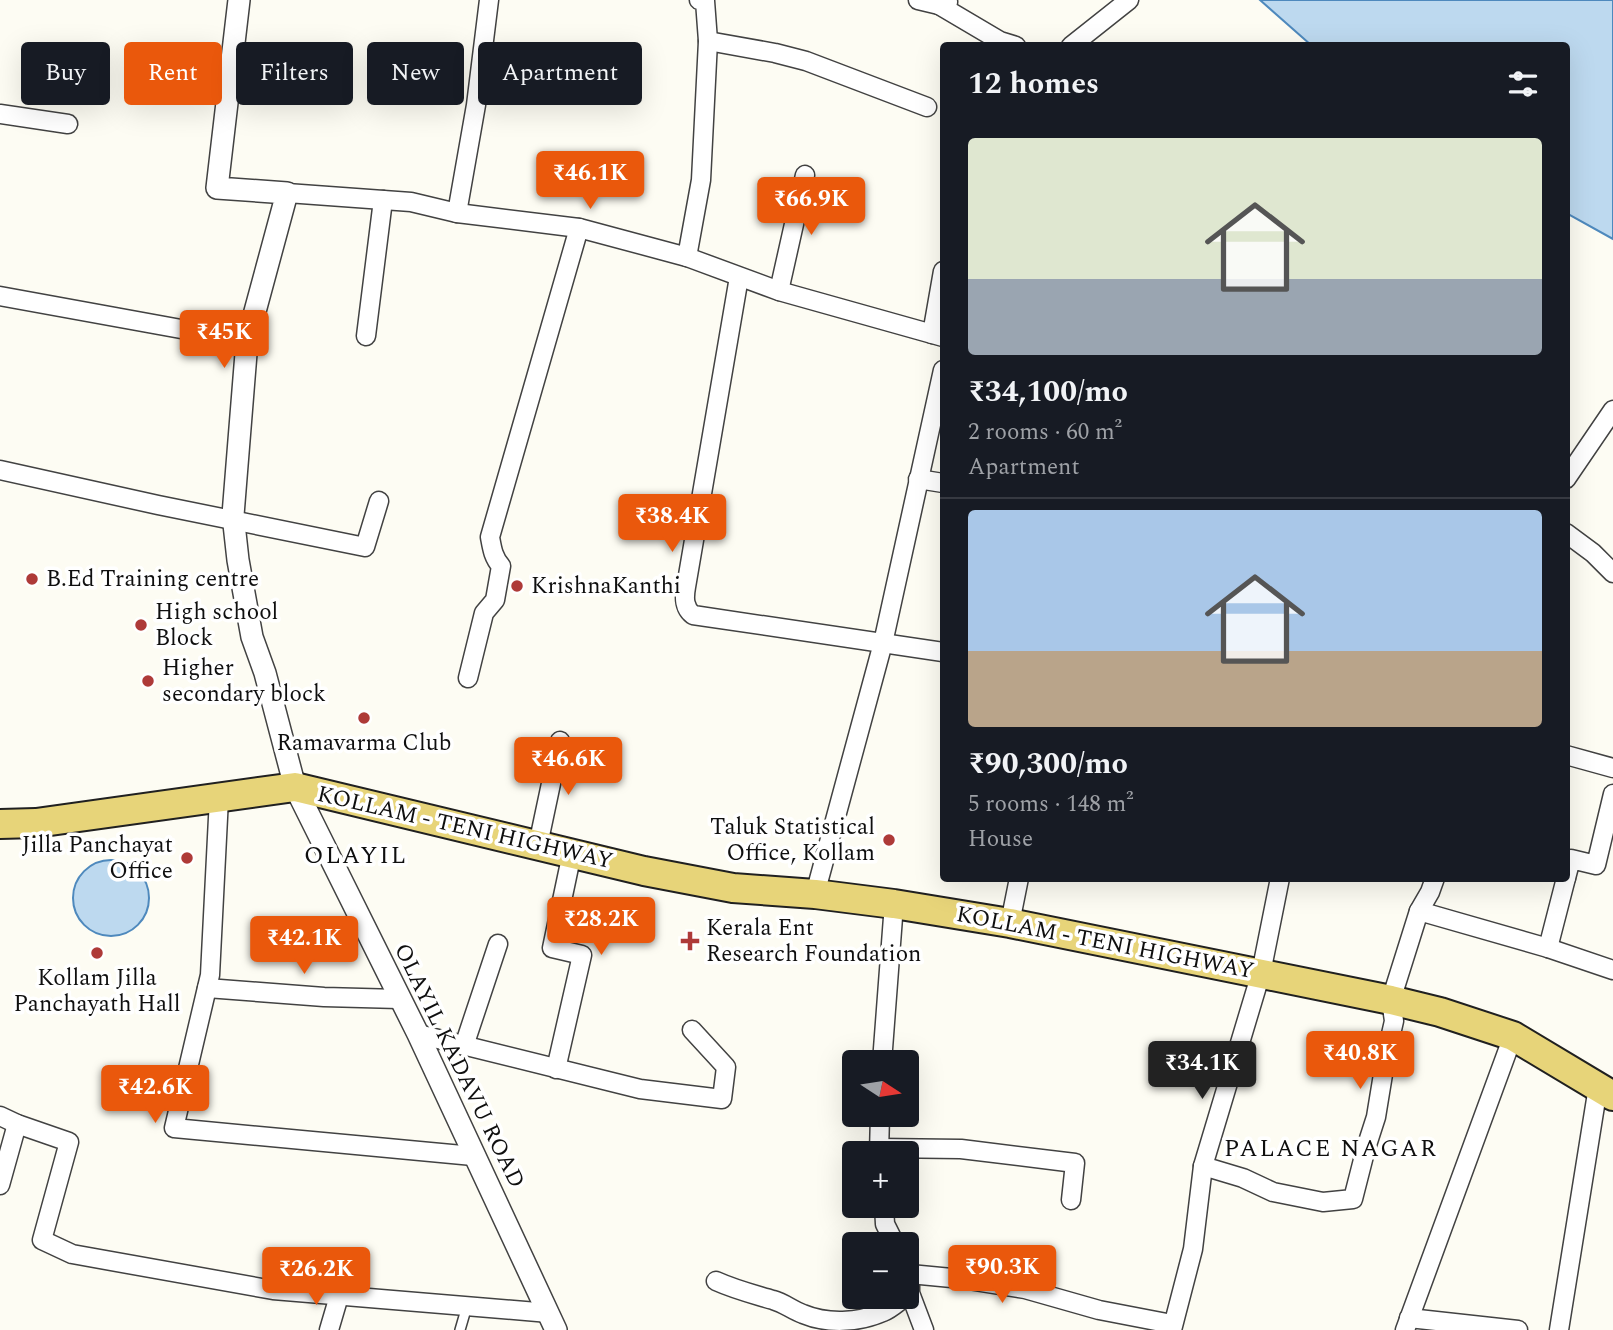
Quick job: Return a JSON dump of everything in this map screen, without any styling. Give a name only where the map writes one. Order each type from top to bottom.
[{"type":"main road","name":"KOLLAM - TENI HIGHWAY","points":[[0,824],[36,823],[295,787],[644,871],[733,888],[815,894],[1010,923],[1391,1000],[1440,1012],[1513,1037],[1605,1091]]},
{"type":"street","points":[[239,0],[217,188],[411,202],[457,213],[579,228],[687,257],[779,291],[937,335],[940,303]]},
{"type":"street","points":[[457,213],[476,105],[489,0]]},
{"type":"street","points":[[687,257],[701,180],[708,41],[705,0],[699,0]]},
{"type":"street","points":[[1077,42],[1129,0]]},
{"type":"street","points":[[932,1],[1003,42]]},
{"type":"street","points":[[708,41],[806,61],[927,107]]},
{"type":"street","points":[[0,114],[68,124]]},
{"type":"street","points":[[779,291],[805,175]]},
{"type":"street","name":"OLAYIL KADAVU ROAD","points":[[287,193],[247,341],[234,520],[252,638],[275,707],[295,787],[418,1034],[546,1322]]},
{"type":"street","points":[[366,336],[383,200]]},
{"type":"street","points":[[468,678],[484,612],[495,600],[501,566],[492,551],[490,537],[579,228]]},
{"type":"street","points":[[739,276],[685,587],[687,611],[692,615],[940,652]]},
{"type":"street","points":[[0,296],[247,341]]},
{"type":"street","points":[[815,894],[883,643],[940,383]]},
{"type":"street","points":[[1570,467],[1613,410]]},
{"type":"street","points":[[0,470],[365,547],[379,501]]},
{"type":"street","points":[[918,479],[940,483]]},
{"type":"street","points":[[1570,536],[1593,553],[1613,573]]},
{"type":"street","points":[[538,845],[560,741]]},
{"type":"street","points":[[1570,756],[1613,768]]},
{"type":"street","points":[[1570,863],[1571,859],[1596,865],[1613,794]]},
{"type":"street","points":[[219,798],[210,975],[174,1128],[474,1156]]},
{"type":"street","points":[[556,1069],[582,955],[552,948],[572,853]]},
{"type":"street","points":[[1010,923],[1018,882]]},
{"type":"street","points":[[919,1272],[1025,1289],[1172,1327],[1193,1249],[1203,1166],[1261,973],[1279,882]]},
{"type":"street","points":[[1203,1166],[1243,1178],[1273,1192],[1323,1202],[1353,1199],[1376,1117],[1394,1021],[1391,1000],[1419,911],[1434,882]]},
{"type":"street","points":[[1548,948],[1565,882]]},
{"type":"street","points":[[883,1050],[894,904]]},
{"type":"street","points":[[1419,911],[1548,948],[1613,970]]},
{"type":"street","points":[[464,1046],[498,944]]},
{"type":"street","points":[[207,988],[324,997],[399,999]]},
{"type":"street","points":[[418,1034],[640,1089],[722,1099],[726,1067],[692,1030]]},
{"type":"street","points":[[1513,1037],[1407,1324],[1518,1330]]},
{"type":"street","points":[[1559,1330],[1605,1091]]},
{"type":"street","points":[[0,1185],[8,1120],[69,1142],[42,1240],[72,1254],[273,1290],[467,1306],[546,1322]]},
{"type":"street","points":[[919,1150],[961,1149],[1075,1163],[1071,1200]]},
{"type":"street","points":[[716,1281],[750,1295],[774,1300],[803,1314],[827,1319],[853,1321],[889,1309]]},
{"type":"street","points":[[329,1330],[339,1296]]},
{"type":"street","points":[[914,1309],[924,1330]]},
{"type":"lane","points":[[460,1330],[467,1306]]},
{"type":"water","points":[[1260,0],[1613,0],[1613,239],[1570,215],[1570,42],[1308,42]]},
{"type":"water","points":[[111,860],[126,863],[138,871],[146,883],[149,898],[146,913],[138,925],[126,933],[111,936],[96,933],[84,925],[76,913],[73,898],[76,883],[84,871],[96,863]]},
{"type":"place","name":"B.Ed Training centre","points":[[32,579]]},
{"type":"place","name":"KrishnaKanthi","points":[[517,586]]},
{"type":"place","name":"High school Block","points":[[141,625]]},
{"type":"place","name":"Higher secondary block","points":[[148,681]]},
{"type":"place","name":"Ramavarma Club","points":[[364,718]]},
{"type":"place","name":"Taluk Statistical Office, Kollam","points":[[889,840]]},
{"type":"place","name":"Jilla Panchayat Office","points":[[187,858]]},
{"type":"place","name":"Kerala Ent Research Foundation","points":[[690,941]]},
{"type":"place","name":"Kollam Jilla Panchayath Hall","points":[[97,953]]},
{"type":"district","name":"OLAYIL","points":[[356,856]]},
{"type":"district","name":"PALACE NAGAR","points":[[1331,1149]]}]
